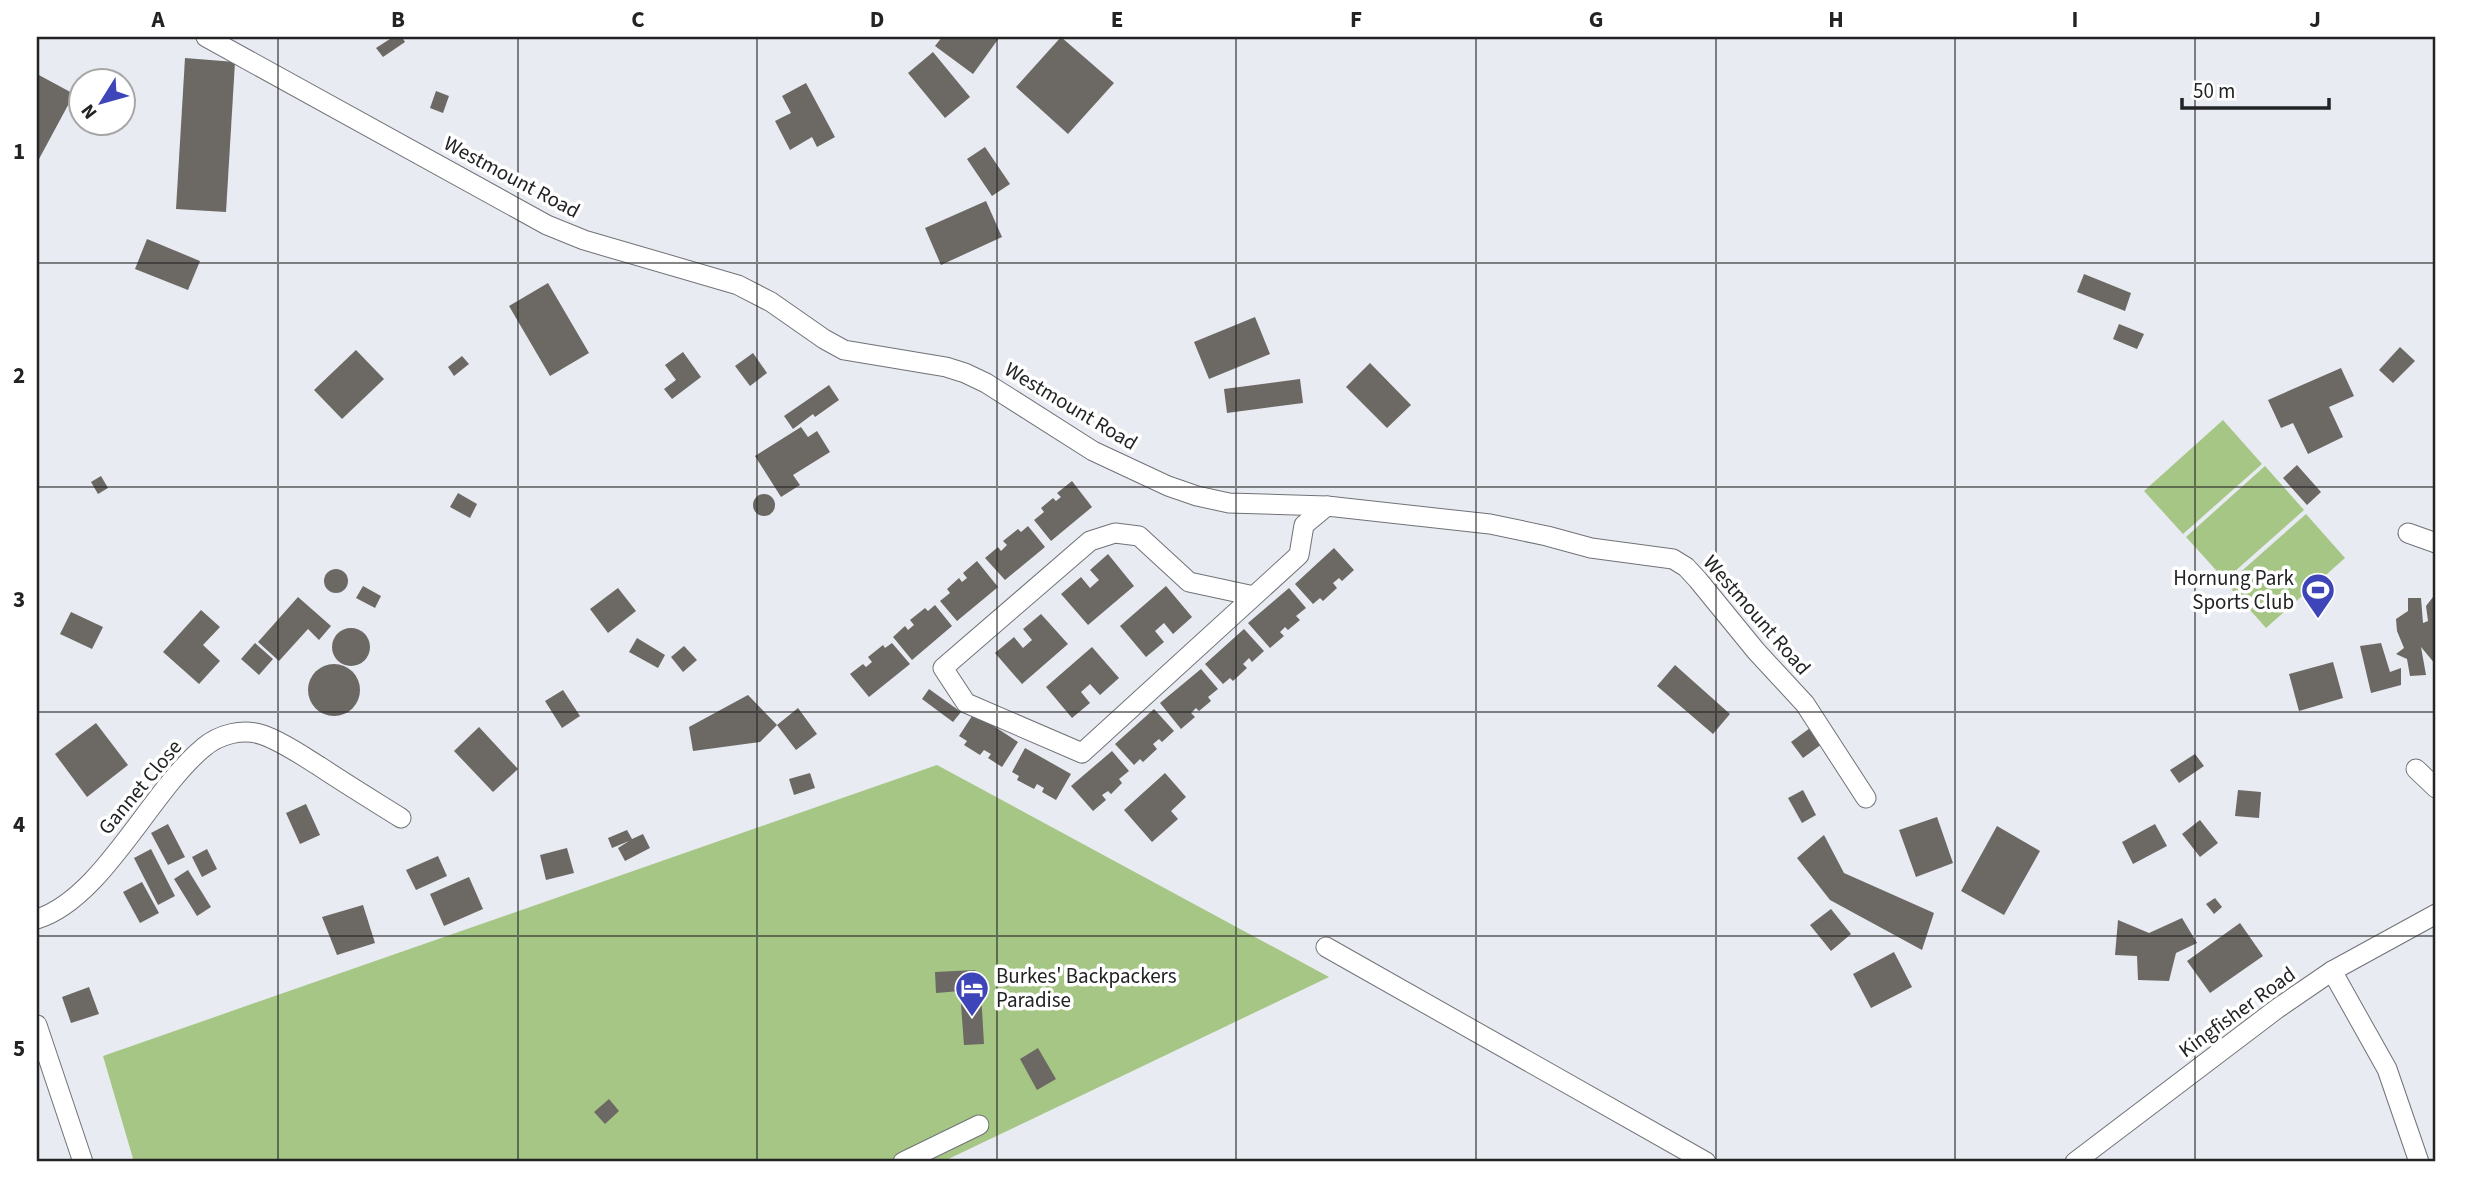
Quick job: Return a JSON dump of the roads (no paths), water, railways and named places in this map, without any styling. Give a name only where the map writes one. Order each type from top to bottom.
[{"type":"street","name":"Westmount Road","points":[[206,37],[547,225],[584,240],[737,285],[771,302],[824,340],[844,349],[946,367],[965,373],[986,383],[1093,451],[1168,486],[1229,503],[1327,506],[1490,524],[1591,548],[1673,559],[1686,567],[1698,580],[1805,704],[1866,798]]},
{"type":"street","points":[[1254,596],[1189,582],[1139,536],[1115,533],[1090,541],[943,668],[967,703],[1082,753],[1299,555],[1304,526],[1327,506]]},
{"type":"street","points":[[2408,533],[2436,543]]},
{"type":"street","name":"Gannet Close","points":[[37,919],[63,906],[88,886],[186,765],[204,746],[222,736],[243,732],[261,734],[283,744],[401,818]]},
{"type":"street","points":[[2416,769],[2436,788]]},
{"type":"street","name":"Kingfisher Road","points":[[2075,1162],[2224,1048],[2332,971],[2436,914]]},
{"type":"street","points":[[1326,947],[1706,1162]]},
{"type":"street","points":[[2332,971],[2387,1069],[2419,1162]]},
{"type":"street","points":[[37,1025],[83,1162]]},
{"type":"street","points":[[903,1162],[979,1125]]},
{"type":"place","name":"Hornung Park Sports Club","points":[[2318,620]]},
{"type":"place","name":"Burkes' Backpackers Paradise","points":[[972,1018]]}]
